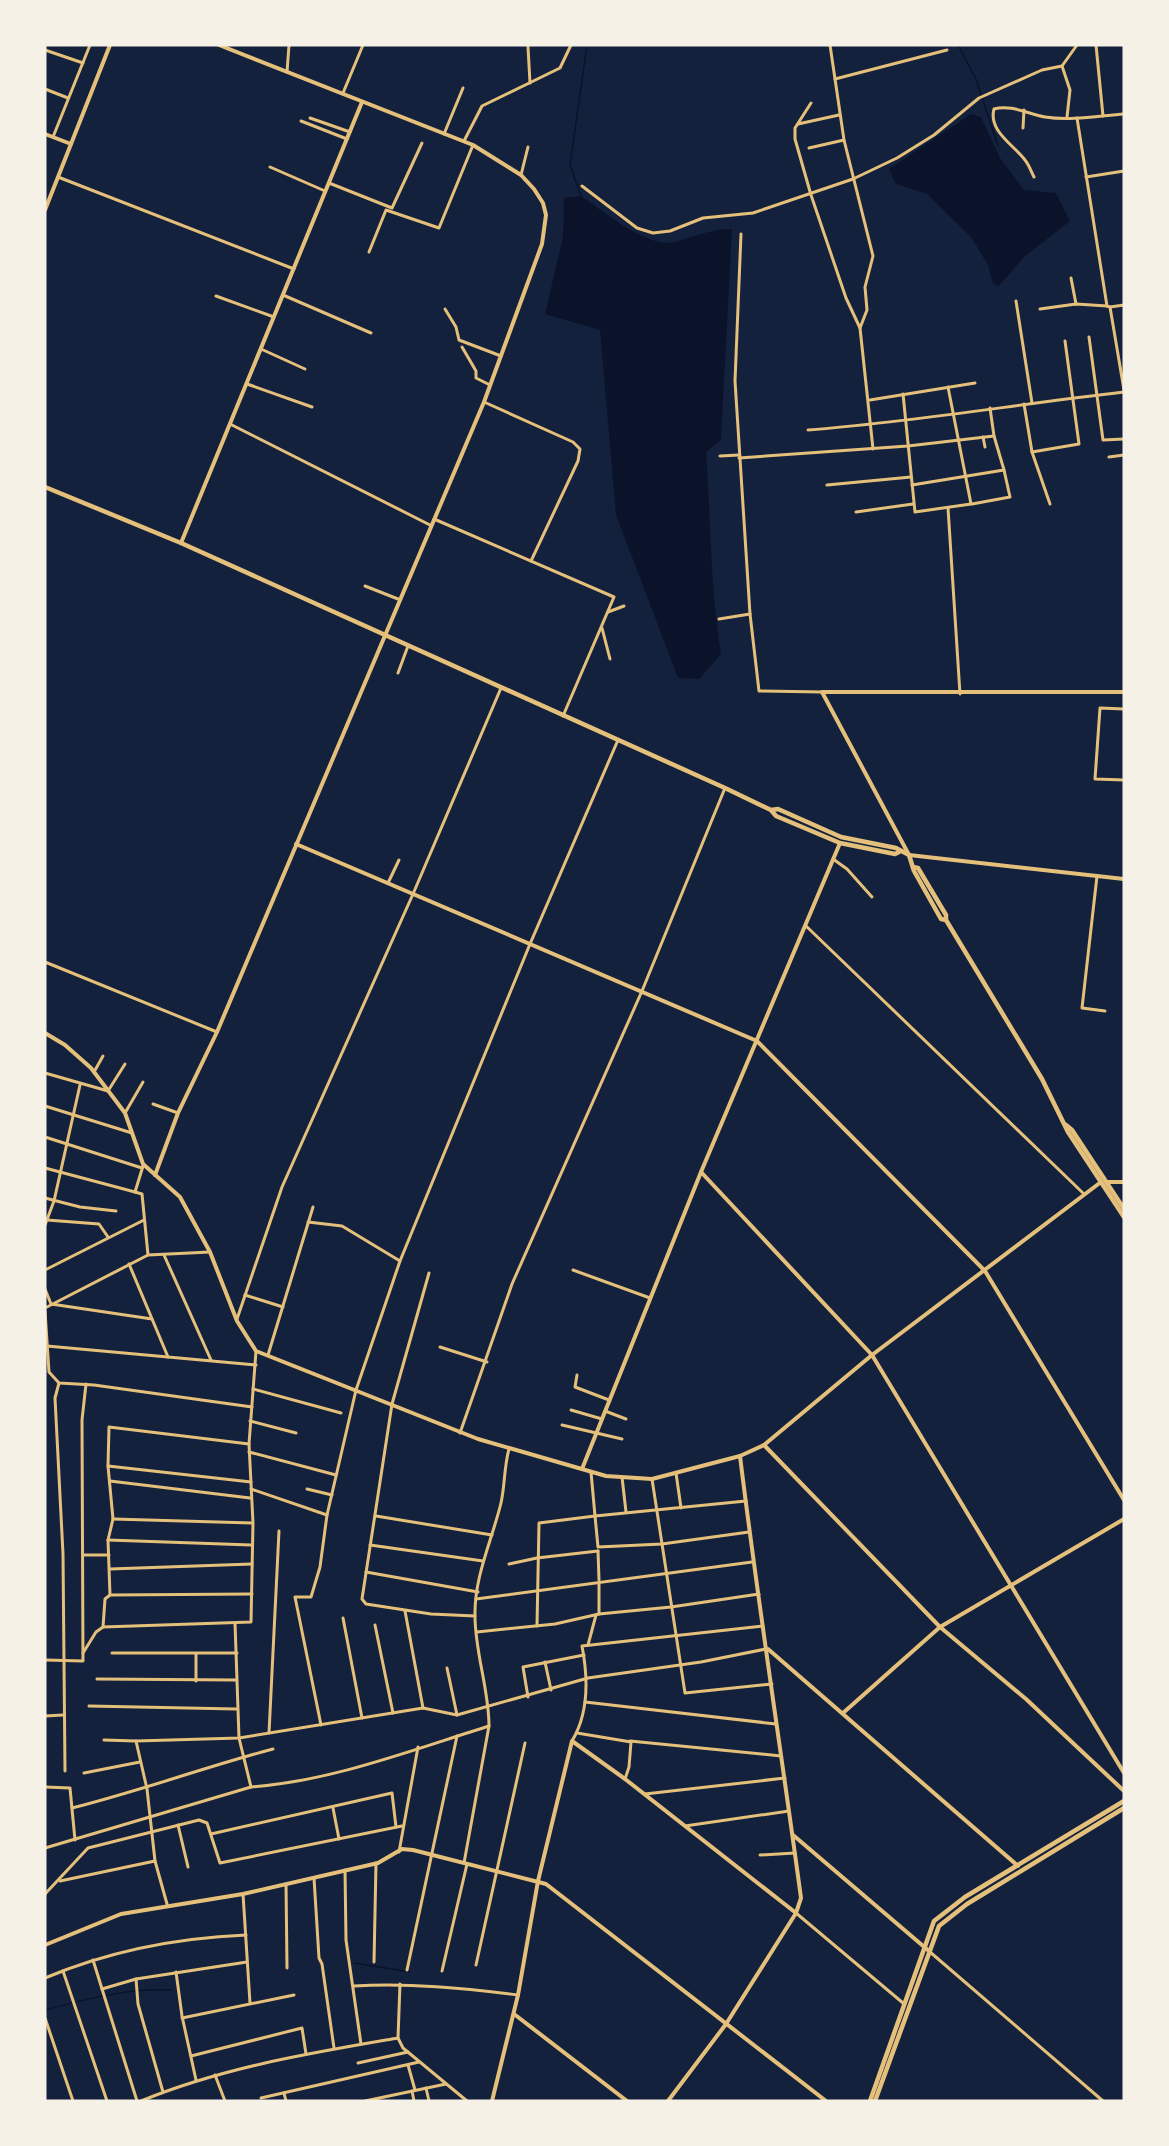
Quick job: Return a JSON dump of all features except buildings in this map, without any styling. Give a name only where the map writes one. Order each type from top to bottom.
[{"type":"main road","points":[[45,488],[181,543],[725,788],[771,810],[776,816],[840,843],[895,854],[899,852]]},
{"type":"main road","points":[[771,810],[778,809],[841,837],[896,848],[899,852],[909,855],[941,919],[946,920],[1042,1079],[1066,1125],[1072,1130],[1124,1217]]},
{"type":"main road","points":[[1104,1182],[1124,1209]]},
{"type":"main road","points":[[870,2101],[934,1921],[965,1897],[1124,1801]]},
{"type":"main road","points":[[875,2101],[939,1926],[967,1904],[1124,1808]]},
{"type":"street","points":[[53,137],[90,45]]},
{"type":"street","points":[[45,210],[110,45]]},
{"type":"street","points":[[155,1175],[178,1113],[217,1032],[398,599],[484,402],[534,270],[545,229],[543,202],[521,175],[473,145],[219,45]]},
{"type":"street","points":[[287,72],[289,45]]},
{"type":"street","points":[[342,95],[363,45]]},
{"type":"street","points":[[464,141],[482,106],[560,68],[571,45]]},
{"type":"street","points":[[830,45],[844,140],[873,256],[865,287],[867,310],[860,328]]},
{"type":"street","points":[[582,186],[637,228],[653,233],[670,231],[703,218],[753,213],[854,179],[897,158],[934,135],[979,98],[1042,70],[1062,66],[1077,45]]},
{"type":"street","points":[[1096,45],[1103,116]]},
{"type":"street","points":[[528,47],[530,83]]},
{"type":"street","points":[[45,50],[83,63]]},
{"type":"street","points":[[835,79],[947,50]]},
{"type":"street","points":[[1062,66],[1070,90],[1067,117]]},
{"type":"street","points":[[444,134],[464,88]]},
{"type":"street","points":[[45,89],[68,98]]},
{"type":"street","points":[[181,543],[362,102]]},
{"type":"street","points":[[811,103],[798,124],[795,139],[811,195],[846,298],[860,328],[870,399],[873,449]]},
{"type":"street","points":[[1034,177],[1027,162],[1003,138],[993,112],[999,107],[1024,110],[1044,117],[1077,118],[1124,114]]},
{"type":"street","points":[[1023,128],[1024,110]]},
{"type":"street","points":[[798,124],[839,115]]},
{"type":"street","points":[[310,117],[350,132]]},
{"type":"street","points":[[808,430],[905,422],[990,408],[1124,391],[1077,118]]},
{"type":"street","points":[[301,121],[347,139]]},
{"type":"street","points":[[45,134],[71,144]]},
{"type":"street","points":[[809,148],[844,140]]},
{"type":"street","points":[[329,183],[392,208],[422,143]]},
{"type":"street","points":[[369,252],[386,210],[439,228],[473,145]]},
{"type":"street","points":[[521,175],[528,147]]},
{"type":"street","points":[[270,167],[326,191]]},
{"type":"street","points":[[1086,177],[1124,171]]},
{"type":"street","points":[[58,177],[294,269]]},
{"type":"street","points":[[741,234],[735,381],[750,614],[759,691],[960,694],[1124,692]]},
{"type":"street","points":[[1071,278],[1076,304]]},
{"type":"street","points":[[283,295],[371,333]]},
{"type":"street","points":[[216,296],[274,317]]},
{"type":"street","points":[[1016,301],[1032,403]]},
{"type":"street","points":[[1040,309],[1076,304],[1124,305]]},
{"type":"street","points":[[445,309],[456,327],[459,340],[501,356]]},
{"type":"street","points":[[1089,337],[1103,440],[1124,439]]},
{"type":"street","points":[[1032,452],[1079,444],[1071,399],[1065,340]]},
{"type":"street","points":[[462,347],[476,371],[476,378],[490,385]]},
{"type":"street","points":[[261,349],[305,369]]},
{"type":"street","points":[[870,399],[975,383]]},
{"type":"street","points":[[247,384],[312,407]]},
{"type":"street","points":[[948,387],[971,504]]},
{"type":"street","points":[[903,394],[915,512],[1010,497],[994,436],[990,408]]},
{"type":"street","points":[[484,402],[573,442],[580,449],[578,461],[531,561]]},
{"type":"street","points":[[1024,404],[1032,452],[1050,504]]},
{"type":"street","points":[[230,424],[430,525]]},
{"type":"street","points":[[720,456],[873,449],[994,436]]},
{"type":"street","points":[[983,437],[985,447]]},
{"type":"street","points":[[1108,457],[1124,454]]},
{"type":"street","points":[[912,485],[967,478],[1004,470]]},
{"type":"street","points":[[827,485],[911,477]]},
{"type":"street","points":[[856,512],[914,504]]},
{"type":"street","points":[[948,508],[960,694]]},
{"type":"street","points":[[433,519],[614,597],[563,716]]},
{"type":"street","points":[[365,586],[398,599]]},
{"type":"street","points":[[608,612],[624,606]]},
{"type":"street","points":[[719,619],[750,614]]},
{"type":"street","points":[[601,627],[610,659]]},
{"type":"street","points":[[398,673],[408,646]]},
{"type":"street","points":[[237,1321],[282,1187],[413,894],[501,688]]},
{"type":"street","points":[[822,692],[909,855],[1124,879]]},
{"type":"street","points":[[1124,709],[1100,708],[1095,778],[1124,780]]},
{"type":"street","points":[[321,1725],[295,1598],[311,1597],[320,1567],[327,1515],[356,1390],[400,1260],[530,944],[618,740]]},
{"type":"street","points":[[460,1433],[487,1362],[508,1293],[642,991],[725,788]]},
{"type":"street","points":[[582,1469],[701,1172],[840,843]]},
{"type":"street","points":[[296,844],[757,1041],[985,1271],[1124,1500]]},
{"type":"street","points":[[833,859],[847,869],[872,897]]},
{"type":"street","points":[[388,883],[399,860]]},
{"type":"street","points":[[1097,876],[1082,1008],[1105,1011]]},
{"type":"street","points":[[806,926],[1084,1194]]},
{"type":"street","points":[[45,962],[217,1032]]},
{"type":"street","points":[[45,1033],[66,1045],[94,1072],[125,1113],[143,1166],[135,1192]]},
{"type":"street","points":[[94,1072],[103,1056]]},
{"type":"street","points":[[108,1091],[125,1064]]},
{"type":"street","points":[[45,1073],[80,1085],[108,1091]]},
{"type":"street","points":[[125,1113],[143,1082]]},
{"type":"street","points":[[45,1225],[54,1201],[65,1143],[80,1085]]},
{"type":"street","points":[[153,1104],[178,1113]]},
{"type":"street","points":[[45,1106],[134,1134]]},
{"type":"street","points":[[45,1137],[143,1166],[180,1197],[210,1252],[237,1321],[256,1351],[249,1444],[253,1523],[251,1622],[103,1627],[96,1632],[83,1653]]},
{"type":"street","points":[[45,1168],[142,1194],[148,1255]]},
{"type":"street","points":[[701,1172],[872,1355],[1124,1773]]},
{"type":"street","points":[[256,1351],[460,1433],[591,1472],[652,1479],[740,1456],[764,1445],[872,1355],[1084,1194],[1104,1182],[1124,1182]]},
{"type":"street","points":[[45,1198],[97,1210],[116,1211]]},
{"type":"street","points":[[268,1355],[313,1207]]},
{"type":"street","points":[[47,1220],[99,1224],[108,1237]]},
{"type":"street","points":[[45,1270],[144,1220]]},
{"type":"street","points":[[308,1222],[342,1226],[400,1260]]},
{"type":"street","points":[[210,1252],[148,1255],[51,1304],[45,1309],[49,1372],[58,1383],[86,1384],[252,1407]]},
{"type":"street","points":[[164,1255],[211,1361]]},
{"type":"street","points":[[129,1264],[168,1357]]},
{"type":"street","points":[[573,1270],[650,1298]]},
{"type":"street","points":[[429,1273],[392,1404],[362,1599],[364,1604],[405,1611],[475,1616]]},
{"type":"street","points":[[45,1289],[51,1304]]},
{"type":"street","points":[[245,1295],[283,1307]]},
{"type":"street","points":[[51,1304],[152,1319]]},
{"type":"street","points":[[47,1346],[256,1365]]},
{"type":"street","points":[[440,1347],[487,1362]]},
{"type":"street","points":[[577,1375],[575,1387],[609,1400]]},
{"type":"street","points":[[58,1383],[55,1398],[63,1554],[62,1660],[65,1771]]},
{"type":"street","points":[[45,1660],[83,1661],[82,1420],[86,1384]]},
{"type":"street","points":[[253,1389],[341,1413]]},
{"type":"street","points":[[571,1410],[602,1419]]},
{"type":"street","points":[[605,1411],[626,1419]]},
{"type":"street","points":[[250,1421],[296,1433]]},
{"type":"street","points":[[562,1425],[597,1431],[622,1439]]},
{"type":"street","points":[[103,1627],[105,1599],[110,1594],[108,1540],[113,1519],[108,1466],[109,1427],[249,1444]]},
{"type":"street","points":[[764,1445],[940,1627],[1026,1699],[1124,1791]]},
{"type":"street","points":[[442,1971],[465,1863],[489,1726],[489,1707],[475,1616],[476,1599],[483,1561],[493,1535],[501,1501],[509,1447]]},
{"type":"street","points":[[249,1452],[336,1475]]},
{"type":"street","points":[[668,2101],[726,2024],[796,1913],[801,1898],[767,1648],[752,1562],[740,1456]]},
{"type":"street","points":[[108,1466],[251,1482]]},
{"type":"street","points":[[588,1646],[598,1614],[599,1582],[591,1472]]},
{"type":"street","points":[[676,1473],[681,1508]]},
{"type":"street","points":[[621,1477],[626,1512]]},
{"type":"street","points":[[652,1479],[686,1694],[772,1684]]},
{"type":"street","points":[[110,1481],[250,1498]]},
{"type":"street","points":[[251,1489],[327,1515]]},
{"type":"street","points":[[307,1489],[332,1495]]},
{"type":"street","points":[[537,1626],[539,1523],[626,1512],[657,1512],[746,1502]]},
{"type":"street","points":[[376,1516],[493,1535]]},
{"type":"street","points":[[113,1519],[253,1523]]},
{"type":"street","points":[[843,1713],[940,1627],[1124,1519]]},
{"type":"street","points":[[269,1733],[279,1531]]},
{"type":"street","points":[[598,1546],[663,1544],[749,1532]]},
{"type":"street","points":[[108,1540],[251,1545]]},
{"type":"street","points":[[370,1545],[483,1561]]},
{"type":"street","points":[[509,1564],[537,1558],[598,1551]]},
{"type":"street","points":[[83,1555],[109,1555]]},
{"type":"street","points":[[476,1599],[599,1582],[668,1576],[752,1562]]},
{"type":"street","points":[[110,1569],[252,1564]]},
{"type":"street","points":[[366,1572],[478,1592]]},
{"type":"street","points":[[110,1594],[252,1594]]},
{"type":"street","points":[[477,1632],[537,1626],[598,1614],[671,1607],[759,1594]]},
{"type":"street","points":[[405,1611],[423,1708]]},
{"type":"street","points":[[343,1618],[362,1718]]},
{"type":"street","points":[[236,1623],[236,1709],[239,1738],[251,1786]]},
{"type":"street","points":[[375,1625],[393,1713]]},
{"type":"street","points":[[492,2101],[518,1995],[538,1881],[572,1741],[577,1733],[585,1702],[588,1678],[582,1646],[763,1626]]},
{"type":"street","points":[[104,1740],[239,1738],[423,1708],[457,1715],[528,1697],[588,1678],[681,1665],[767,1648]]},
{"type":"street","points":[[767,1648],[1019,1866]]},
{"type":"street","points":[[112,1653],[237,1653]]},
{"type":"street","points":[[196,1654],[196,1681]]},
{"type":"street","points":[[528,1697],[523,1667],[584,1655]]},
{"type":"street","points":[[545,1662],[551,1690]]},
{"type":"street","points":[[447,1668],[457,1715]]},
{"type":"street","points":[[97,1679],[236,1680]]},
{"type":"street","points":[[585,1702],[778,1724]]},
{"type":"street","points":[[89,1706],[236,1709]]},
{"type":"street","points":[[45,1716],[63,1716]]},
{"type":"street","points":[[45,1848],[251,1786],[300,1781],[489,1726]]},
{"type":"street","points":[[577,1733],[630,1741],[782,1756]]},
{"type":"street","points":[[407,1970],[457,1736]]},
{"type":"street","points":[[136,1741],[147,1789],[155,1861],[167,1905]]},
{"type":"street","points":[[572,1741],[645,1794],[796,1913],[903,2003]]},
{"type":"street","points":[[625,1779],[629,1767],[630,1741]]},
{"type":"street","points":[[476,1965],[525,1743]]},
{"type":"street","points":[[399,1852],[418,1748]]},
{"type":"street","points":[[72,1808],[147,1789],[273,1749]]},
{"type":"street","points":[[84,1773],[140,1762]]},
{"type":"street","points":[[645,1794],[785,1778]]},
{"type":"street","points":[[45,1788],[70,1788],[75,1839]]},
{"type":"street","points":[[211,1834],[392,1793],[396,1827]]},
{"type":"street","points":[[333,1808],[339,1839]]},
{"type":"street","points":[[685,1826],[789,1811]]},
{"type":"street","points":[[45,1894],[59,1882],[88,1848],[204,1820],[220,1863],[402,1826]]},
{"type":"street","points":[[178,1825],[188,1867]]},
{"type":"street","points":[[793,1835],[1103,2101]]},
{"type":"street","points":[[45,1945],[121,1914],[243,1894],[376,1863],[402,1849],[433,1855],[546,1884],[825,2101]]},
{"type":"street","points":[[760,1855],[795,1853]]},
{"type":"street","points":[[59,1882],[155,1861]]},
{"type":"street","points":[[374,1962],[376,1863]]},
{"type":"street","points":[[345,1870],[346,1940],[362,2044]]},
{"type":"street","points":[[314,1877],[319,1958],[322,1964],[334,2048]]},
{"type":"street","points":[[286,1884],[287,1968]]},
{"type":"street","points":[[243,1894],[250,2003]]},
{"type":"street","points":[[45,1978],[93,1960],[134,1949],[193,1938],[246,1935]]},
{"type":"street","points":[[93,1960],[139,2101],[215,2075],[334,2048],[398,2038]]},
{"type":"street","points":[[102,1989],[136,1979],[248,1962]]},
{"type":"street","points":[[63,1971],[106,2101]]},
{"type":"street","points":[[176,1972],[182,2018],[196,2080]]},
{"type":"street","points":[[136,1979],[138,2004],[163,2092]]},
{"type":"street","points":[[354,1986],[400,1983],[518,1995]]},
{"type":"street","points":[[400,1983],[398,2038],[408,2052],[467,2101]]},
{"type":"street","points":[[182,2018],[294,1995]]},
{"type":"street","points":[[513,2014],[627,2101]]},
{"type":"street","points":[[45,2018],[73,2101]]},
{"type":"street","points":[[191,2056],[302,2028],[306,2054]]},
{"type":"street","points":[[358,2063],[408,2052]]},
{"type":"street","points":[[261,2098],[419,2062]]},
{"type":"street","points":[[408,2065],[414,2101]]},
{"type":"street","points":[[215,2075],[225,2101]]},
{"type":"street","points":[[365,2101],[446,2083]]},
{"type":"street","points":[[426,2088],[429,2101]]},
{"type":"street","points":[[284,2092],[286,2101]]},
{"type":"water","points":[[971,114],[981,117],[1000,158],[1024,190],[1056,193],[1070,221],[1024,257],[999,286],[993,284],[988,265],[971,237],[927,194],[896,184],[889,169]]},
{"type":"water","points":[[581,196],[626,227],[651,240],[663,243],[717,230],[732,229],[721,440],[706,452],[713,578],[721,654],[699,679],[678,678],[616,515],[600,330],[545,314],[563,237],[564,198]]},
{"type":"waterway","points":[[581,196],[570,165],[587,45]]},
{"type":"waterway","points":[[958,45],[976,79],[998,146]]},
{"type":"waterway","points":[[354,1963],[410,1972]]},
{"type":"waterway","points":[[45,2010],[123,1993],[171,1990]]}]
